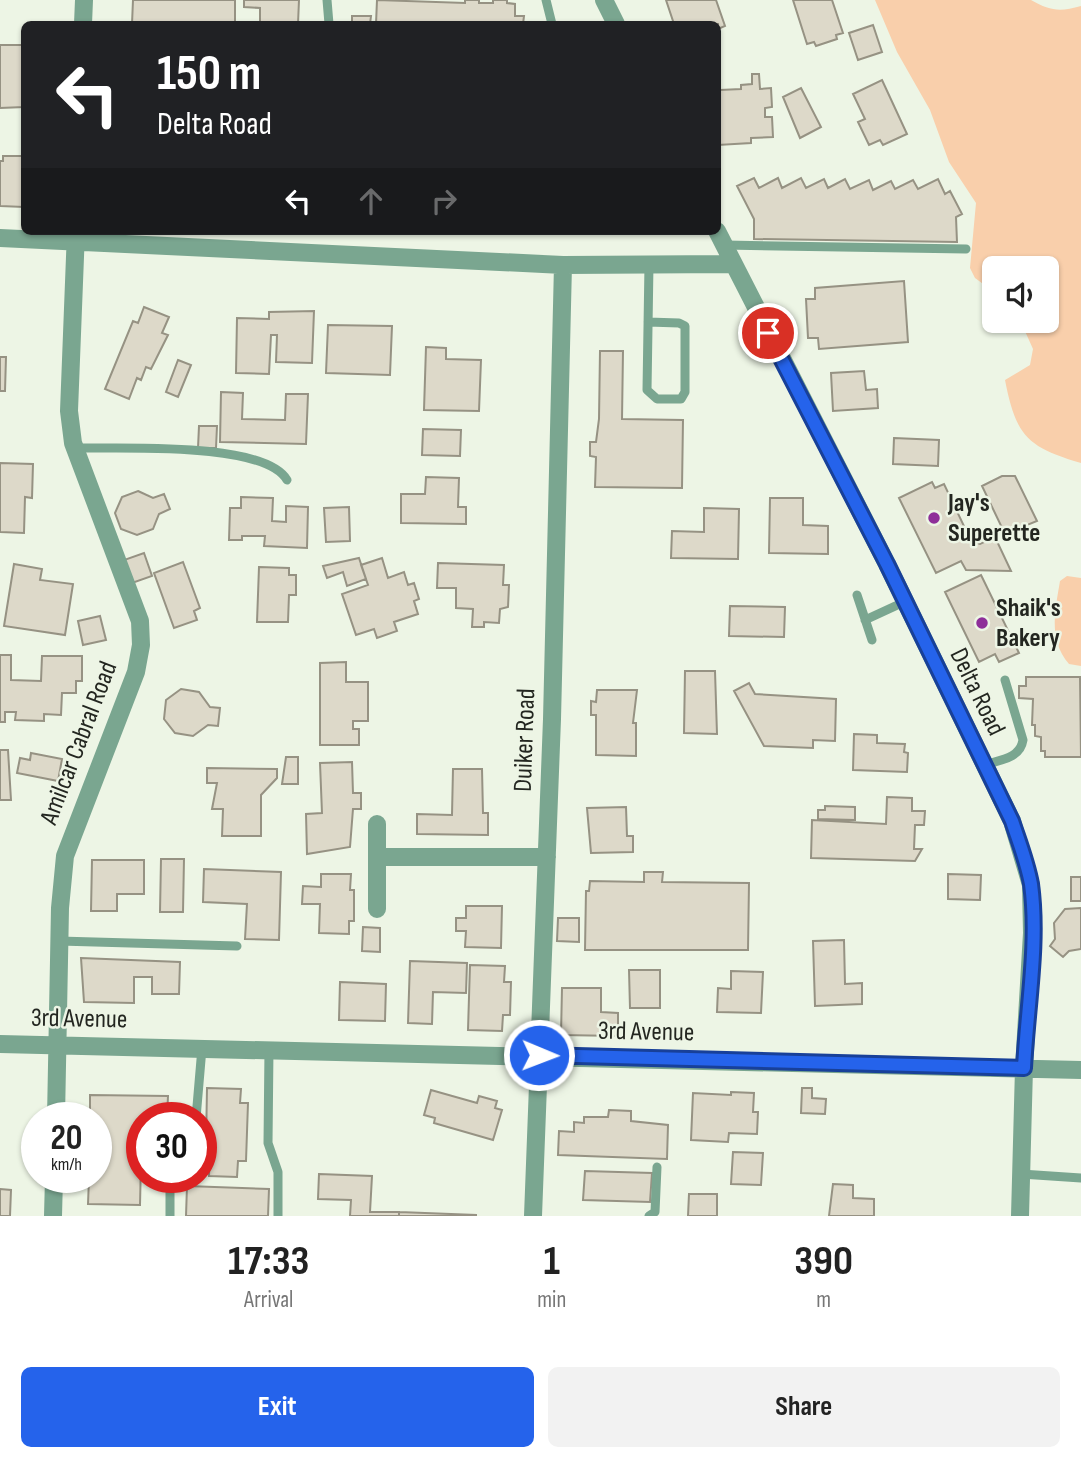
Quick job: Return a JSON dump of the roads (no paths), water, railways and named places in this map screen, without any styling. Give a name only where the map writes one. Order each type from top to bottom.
[{"type":"street","points":[[83,21],[84,0]]},
{"type":"street","points":[[604,0],[614,21]]},
{"type":"street","points":[[0,238],[76,235],[563,265],[733,264]]},
{"type":"street","name":"Amilcar Cabral Road","points":[[56,1102],[65,856],[136,672],[141,645],[140,621],[75,448],[69,411],[76,235]]},
{"type":"street","name":"Delta Road","points":[[720,238],[1012,821],[1031,886],[1032,933],[1024,1068],[1020,1216]]},
{"type":"street","name":"Duiker Road","points":[[533,1216],[547,857],[563,265]]},
{"type":"street","points":[[377,824],[377,909]]},
{"type":"street","points":[[377,857],[547,857]]},
{"type":"street","name":"3rd Avenue","points":[[0,1044],[1081,1070]]},
{"type":"street","points":[[53,1216],[54,1193]]},
{"type":"lane","points":[[327,0],[329,21]]},
{"type":"lane","points":[[546,0],[551,21]]},
{"type":"lane","points":[[720,238],[966,249]]},
{"type":"lane","points":[[648,322],[679,323],[684,326],[685,391],[681,399],[657,399],[649,394],[648,322],[649,264]]},
{"type":"lane","points":[[75,448],[238,454],[272,464],[281,470],[286,480]]},
{"type":"lane","points":[[858,595],[872,640]]},
{"type":"lane","points":[[865,620],[904,602]]},
{"type":"lane","points":[[984,765],[1013,756],[1022,747],[1023,740],[1004,680]]},
{"type":"lane","points":[[60,941],[237,946]]},
{"type":"lane","points":[[197,1102],[202,1048]]},
{"type":"lane","points":[[269,1049],[268,1143],[278,1172],[278,1216]]},
{"type":"lane","points":[[649,1216],[654,1212],[657,1167]]},
{"type":"lane","points":[[1021,1174],[1081,1178]]},
{"type":"lane","points":[[170,1193],[170,1216]]},
{"type":"place","name":"Jay's Superette","points":[[934,518]]},
{"type":"place","name":"Shaik's Bakery","points":[[982,623]]}]
